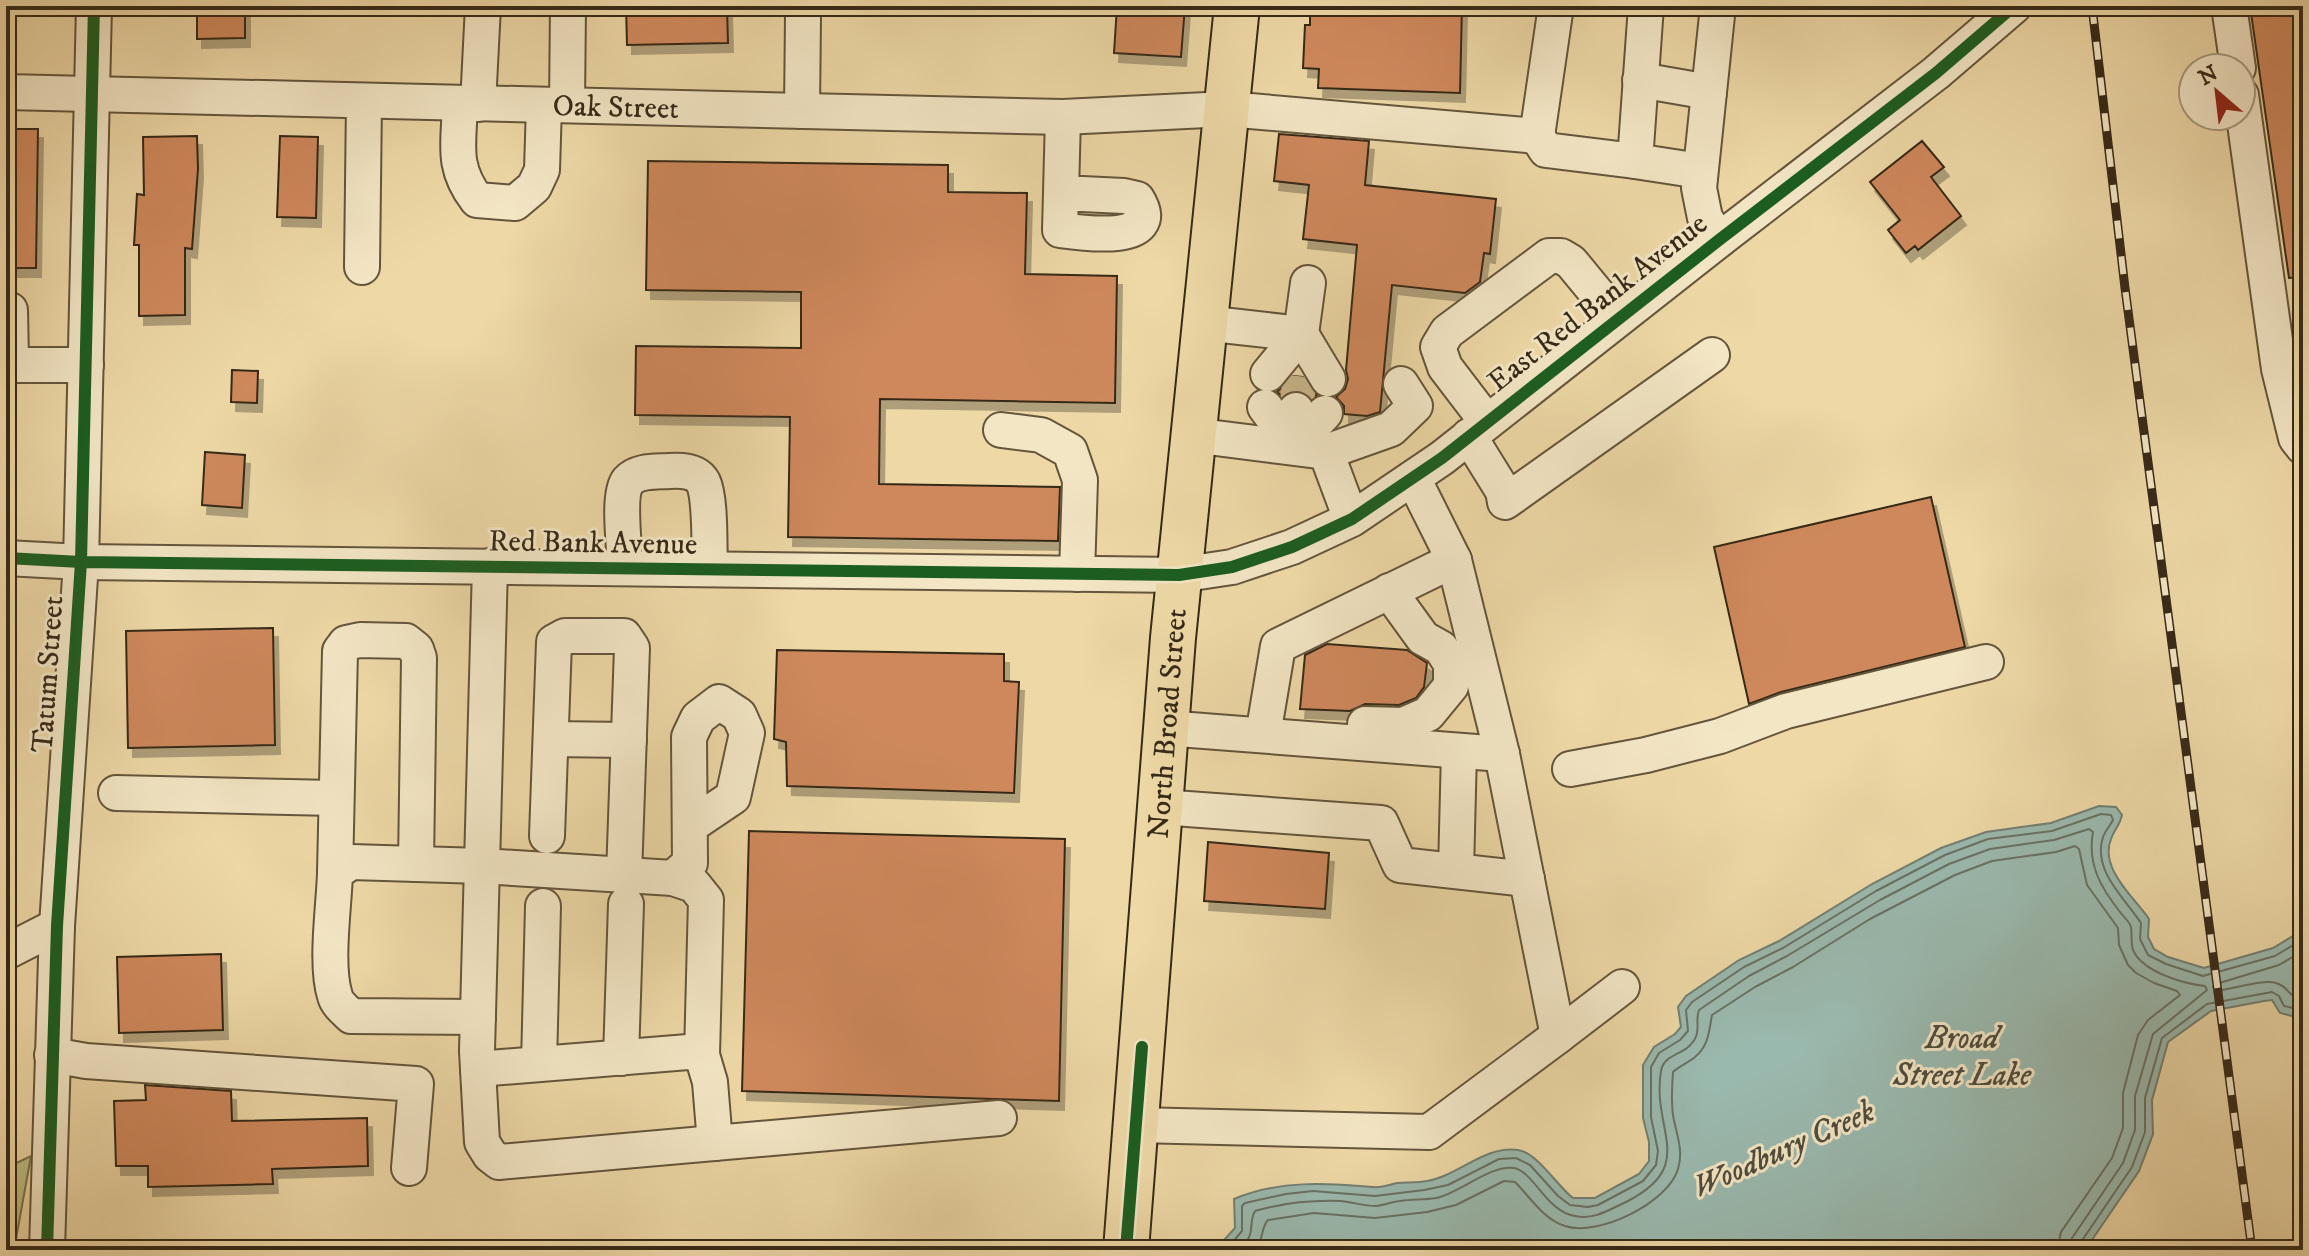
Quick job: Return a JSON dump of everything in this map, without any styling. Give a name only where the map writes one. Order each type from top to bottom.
[{"type":"main road","name":"North Broad Street","points":[[1127,1235],[1165,728],[1237,6]]},
{"type":"street","name":"Tatum Street","points":[[47,1250],[57,926],[81,562],[94,6]]},
{"type":"street","points":[[483,6],[458,168],[477,200],[494,203],[515,203],[534,187],[542,170],[555,105],[568,6]]},
{"type":"street","points":[[1556,6],[1537,136],[1546,150],[1700,171]]},
{"type":"street","points":[[1635,161],[1646,6]]},
{"type":"street","points":[[1718,6],[1699,188],[1705,218],[1719,240]]},
{"type":"street","name":"East Red Bank Avenue","points":[[1179,575],[1245,563],[1292,547],[1351,519],[1413,478],[1936,73],[2014,6]]},
{"type":"street","points":[[2229,6],[2236,52]]},
{"type":"street","points":[[791,111],[795,22]]},
{"type":"street","points":[[1640,80],[1709,92]]},
{"type":"street","name":"Oak Street","points":[[6,92],[1063,117],[1227,109],[1537,136]]},
{"type":"street","points":[[362,267],[364,101]]},
{"type":"street","points":[[1061,193],[1063,117]]},
{"type":"street","points":[[2246,132],[2279,369],[2296,438],[2303,447]]},
{"type":"street","points":[[1618,319],[1571,262],[1561,256],[1549,256],[1447,332],[1438,347],[1445,367],[1478,429],[1505,502],[1712,355]]},
{"type":"street","points":[[1308,283],[1297,393],[1310,449],[1351,519]]},
{"type":"street","points":[[10,310],[11,360],[18,365],[86,365]]},
{"type":"street","points":[[1204,323],[1301,334]]},
{"type":"street","points":[[1301,334],[1297,393],[1310,449]]},
{"type":"street","points":[[1192,435],[1310,449],[1391,429],[1415,406],[1401,384]]},
{"type":"street","points":[[1001,430],[1041,435],[1070,451],[1080,480],[1077,574]]},
{"type":"street","points":[[625,568],[623,494],[628,482],[643,472],[679,470],[697,475],[702,480],[706,493],[710,569]]},
{"type":"street","points":[[1413,478],[1454,560],[1502,754],[1558,1036]]},
{"type":"street","name":"Red Bank Avenue","points":[[6,558],[81,562],[1179,575]]},
{"type":"street","points":[[1263,735],[1278,646],[1454,560]]},
{"type":"street","points":[[490,566],[478,1017],[482,1142],[490,1155],[499,1162],[999,1118]]},
{"type":"street","points":[[1302,738],[1325,723],[1403,725],[1428,714],[1451,686],[1451,664],[1441,648],[1423,638],[1389,591]]},
{"type":"street","points":[[547,836],[554,642],[565,636],[624,636],[632,648],[621,1058]]},
{"type":"street","points":[[416,864],[419,658],[416,649],[406,641],[360,640],[346,643],[340,651],[335,798],[331,965],[335,998],[351,1016],[478,1017]]},
{"type":"street","points":[[1570,769],[1646,755],[1720,736],[1786,711],[1986,662]]},
{"type":"street","points":[[1165,728],[1502,754]]},
{"type":"street","points":[[551,739],[629,740]]},
{"type":"street","points":[[1456,871],[1459,751]]},
{"type":"street","points":[[116,793],[335,798]]},
{"type":"street","points":[[1160,807],[1381,823],[1400,865],[1527,879]]},
{"type":"street","points":[[335,873],[351,862],[482,866],[625,890],[673,878],[690,863],[690,826]]},
{"type":"street","points":[[673,878],[694,885],[706,900],[702,1055],[710,1082],[715,1143]]},
{"type":"street","points":[[539,1064],[543,906]]},
{"type":"street","points":[[6,952],[57,926]]},
{"type":"street","points":[[1136,1125],[1429,1132],[1622,987]]},
{"type":"street","points":[[478,1069],[688,1052],[702,1055]]},
{"type":"street","points":[[52,1055],[86,1061],[416,1084],[409,1168]]},
{"type":"green space","points":[[31,1156],[14,1250],[6,1250],[6,1168]]},
{"type":"water","name":"Broad Street Lake","points":[[2099,806],[2116,807],[2122,815],[2111,839],[2110,861],[2120,882],[2149,919],[2148,937],[2154,949],[2168,957],[2204,968],[2273,948],[2303,930],[2303,1019],[2280,1013],[2272,1000],[2264,1001],[2211,1011],[2168,1042],[2152,1100],[2153,1134],[2139,1171],[2085,1250],[1215,1250],[1235,1228],[1234,1199],[1251,1193],[1302,1184],[1376,1187],[1427,1181],[1483,1156],[1506,1150],[1518,1150],[1533,1157],[1573,1198],[1595,1198],[1639,1174],[1649,1161],[1649,1142],[1643,1118],[1643,1065],[1654,1047],[1681,1027],[1678,1007],[1686,996],[1739,960],[1779,941],[1872,884],[1941,848],[1986,832],[2051,823]]},
{"type":"building","points":[[197,6],[245,6],[245,38],[197,39]]},
{"type":"building","points":[[626,6],[727,6],[728,43],[627,45]]},
{"type":"building","points":[[1117,6],[1185,6],[1181,57],[1114,53]]},
{"type":"building","points":[[1310,6],[1462,6],[1460,93],[1318,88],[1319,69],[1303,68],[1305,25],[1310,25]]},
{"type":"building","points":[[2250,6],[2303,6],[2303,277],[2289,278]]},
{"type":"building","points":[[6,129],[38,129],[36,268],[6,268]]},
{"type":"building","points":[[1279,134],[1369,141],[1365,185],[1496,199],[1490,254],[1484,253],[1480,282],[1465,293],[1392,285],[1380,412],[1367,416],[1344,414],[1344,406],[1336,397],[1345,389],[1348,379],[1346,370],[1357,245],[1303,239],[1309,185],[1274,181]]},
{"type":"building","points":[[197,136],[198,169],[192,249],[185,248],[185,315],[139,316],[139,245],[134,245],[137,194],[144,195],[143,137]]},
{"type":"building","points":[[280,136],[318,137],[316,218],[277,217]]},
{"type":"building","points":[[1922,141],[1944,167],[1931,177],[1961,216],[1918,250],[1915,246],[1906,253],[1888,230],[1900,220],[1870,182]]},
{"type":"building","points":[[648,161],[948,165],[948,192],[1027,193],[1025,274],[1117,276],[1115,403],[880,399],[879,484],[1060,487],[1058,541],[788,537],[790,417],[635,415],[636,346],[801,348],[801,292],[646,290]]},
{"type":"building","points":[[232,370],[258,371],[257,403],[231,402]]},
{"type":"building","points":[[1293,376],[1303,377],[1317,395],[1312,398],[1296,390],[1282,396],[1277,392]]},
{"type":"building","points":[[205,452],[245,455],[242,508],[202,505]]},
{"type":"building","points":[[1931,497],[1965,647],[1781,692],[1749,704],[1714,547]]},
{"type":"building","points":[[273,628],[275,745],[128,748],[126,631]]},
{"type":"building","points":[[1327,644],[1407,650],[1427,663],[1424,687],[1416,698],[1399,705],[1365,704],[1350,711],[1300,709],[1305,655]]},
{"type":"building","points":[[777,650],[1004,654],[1004,681],[1019,682],[1014,793],[787,786],[786,742],[774,739]]},
{"type":"building","points":[[749,831],[1065,839],[1059,1101],[742,1091]]},
{"type":"building","points":[[1208,842],[1329,853],[1325,909],[1204,901]]},
{"type":"building","points":[[221,954],[223,1030],[119,1033],[117,957]]},
{"type":"building","points":[[145,1085],[231,1091],[232,1121],[367,1118],[368,1166],[272,1169],[273,1184],[148,1187],[148,1166],[116,1166],[114,1101],[146,1100]]},
{"type":"tunnel","points":[[1296,410],[1300,376]]},
{"type":"railway","points":[[2092,6],[2125,288],[2252,1250]]},
{"type":"cycle path","points":[[47,1250],[57,926],[81,562],[94,6]]},
{"type":"cycle path","points":[[6,558],[81,562],[1179,575],[1232,567],[1292,547],[1352,519],[1442,458],[1936,73],[2014,6]]},
{"type":"cycle path","points":[[1126,1250],[1142,1047]]},
{"type":"water label","name":"Woodbury Creek","points":[[1783,1148]]}]
